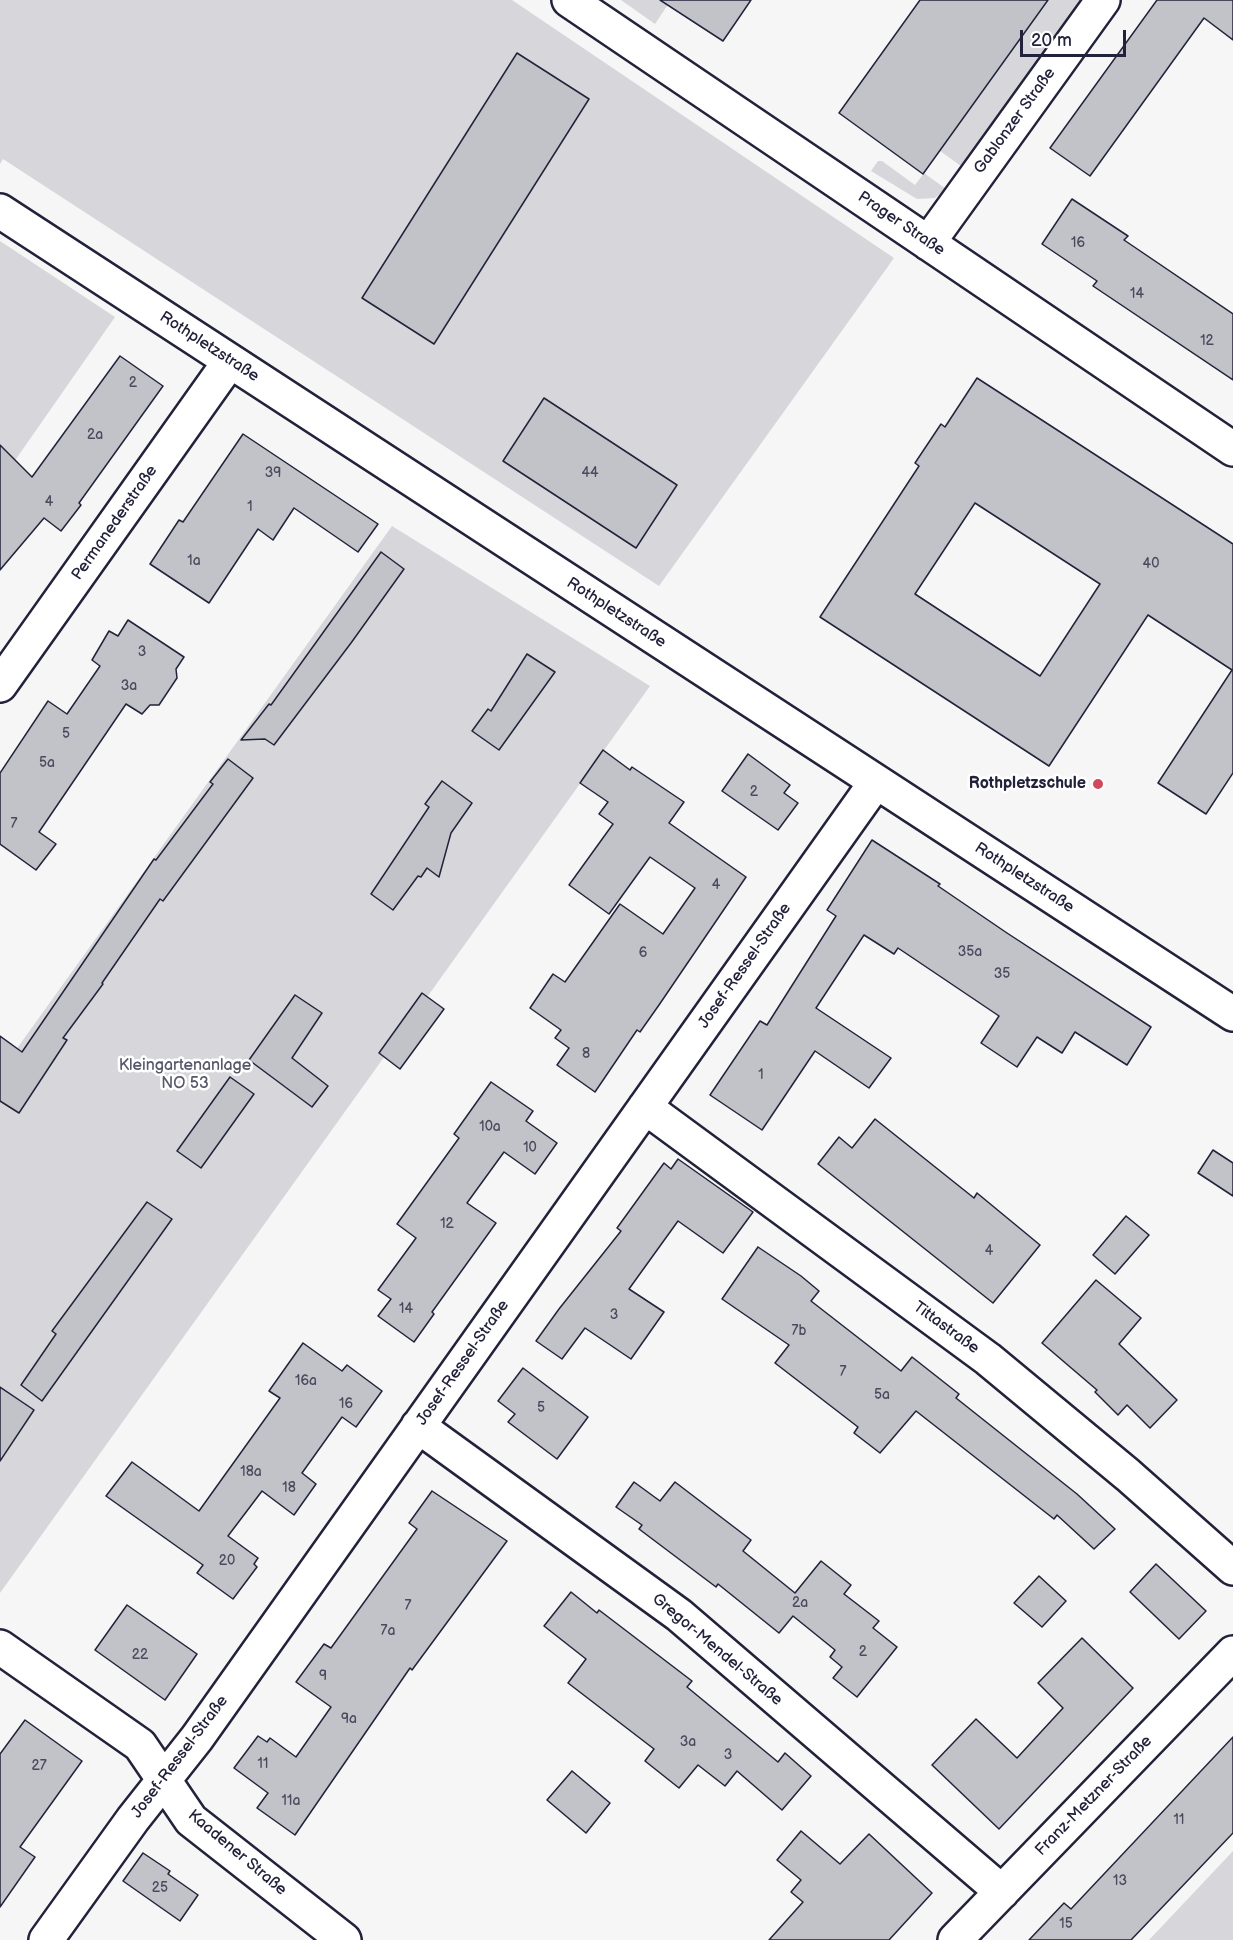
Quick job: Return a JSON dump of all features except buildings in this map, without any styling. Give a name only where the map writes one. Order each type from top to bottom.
[{"type":"street","name":"Prager Straße","points":[[569,0],[1233,449]]},
{"type":"street","name":"Gablonzer Straße","points":[[928,243],[1103,0]]},
{"type":"street","name":"Rothpletzstraße","points":[[0,212],[1233,1014]]},
{"type":"street","name":"Permanederstraße","points":[[0,685],[230,361]]},
{"type":"street","name":"Josef-Ressel-Straße","points":[[46,1940],[163,1780],[197,1738],[876,782]]},
{"type":"street","name":"Tittastraße","points":[[645,1107],[988,1359],[1128,1474],[1233,1568]]},
{"type":"street","name":"Gregor-Mendel-Straße","points":[[418,1426],[679,1615],[1002,1892]]},
{"type":"street","name":"Kaadener Straße","points":[[0,1647],[140,1745],[191,1820],[344,1940]]},
{"type":"street","name":"Franz-Metzner-Straße","points":[[955,1940],[1233,1653]]},
{"type":"green space","points":[[0,0],[512,0],[894,258],[659,586],[3,159],[0,164]]},
{"type":"green space","points":[[621,0],[671,0],[655,24]]},
{"type":"green space","points":[[1048,0],[1080,0],[961,166],[940,151]]},
{"type":"green space","points":[[878,161],[882,161],[915,185],[924,173],[946,189],[935,198],[917,199],[871,171]]},
{"type":"green space","points":[[0,241],[115,317],[0,482]]},
{"type":"green space","name":"Kleingartenanlage NO 53","points":[[392,526],[650,686],[0,1593],[0,1072]]},
{"type":"green space","points":[[1233,1851],[1233,1940],[1149,1940]]},
{"type":"place","name":"Rothpletzschule","points":[[1098,784]]}]
